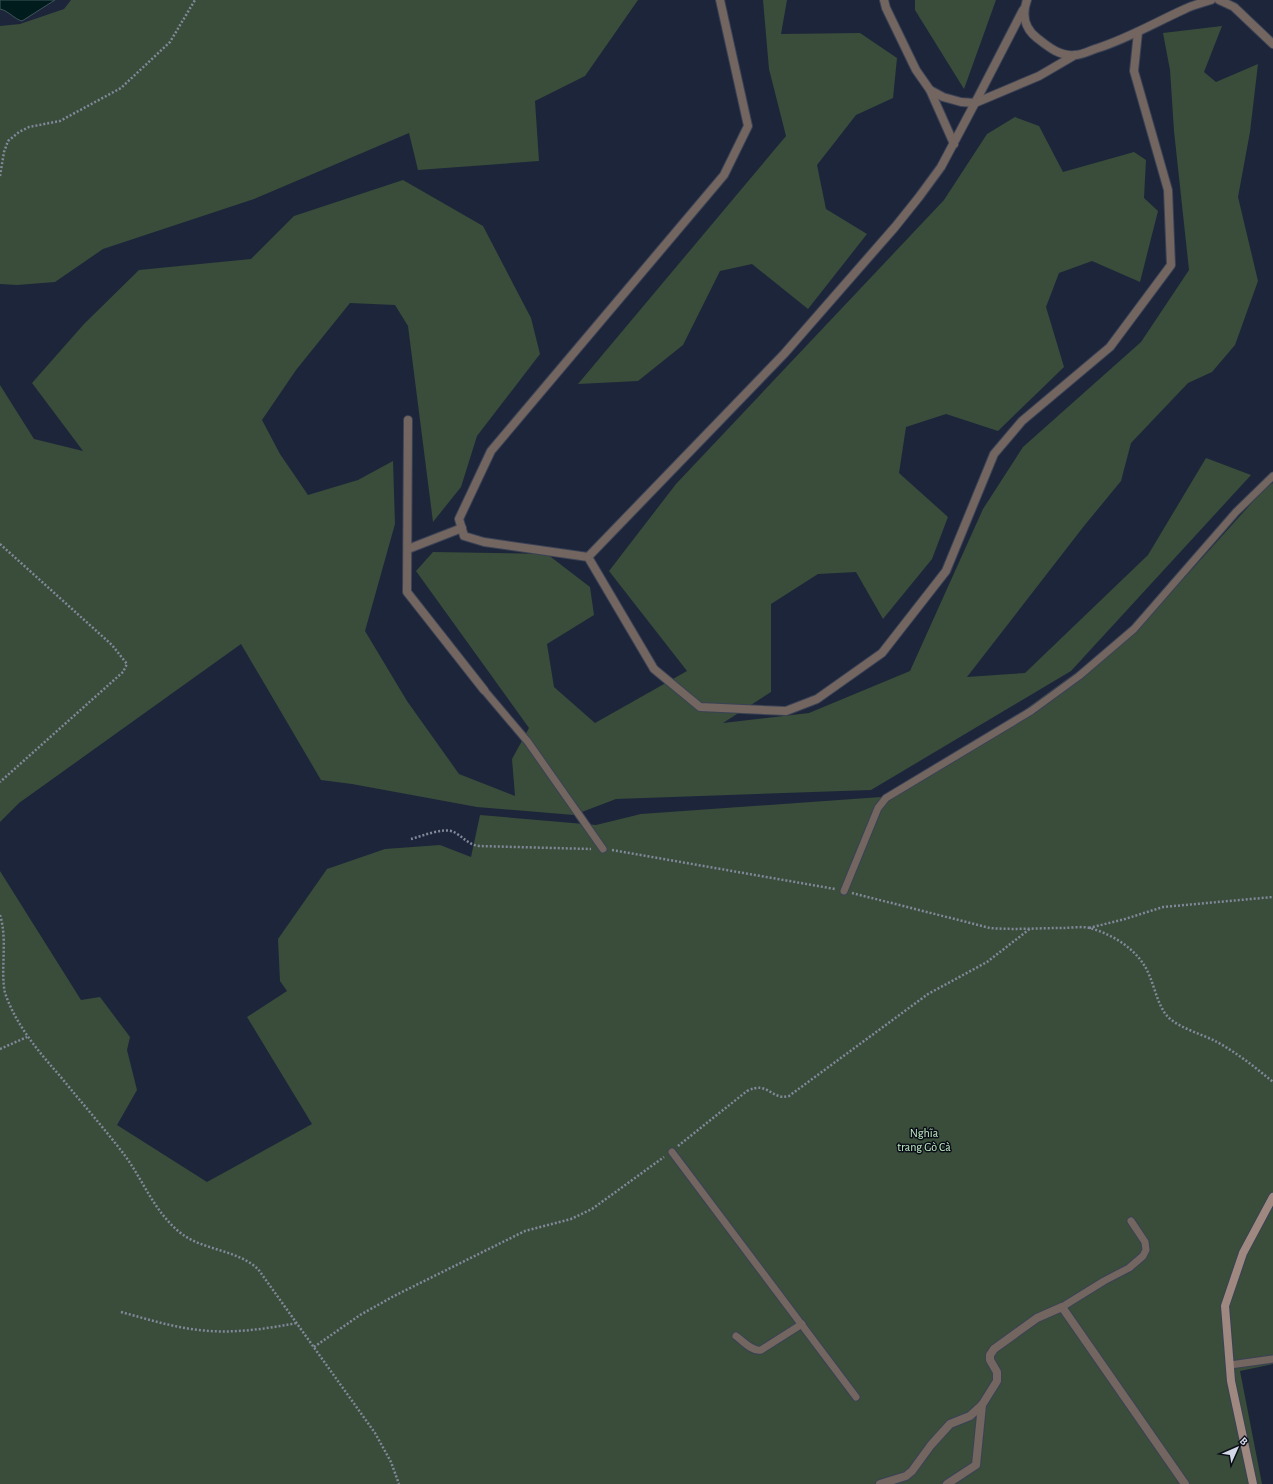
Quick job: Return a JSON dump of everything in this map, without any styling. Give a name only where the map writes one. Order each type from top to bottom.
[{"type":"street","points":[[588,557],[484,542],[464,536],[459,519],[491,451],[719,181],[728,168],[748,126],[720,0]]},
{"type":"street","points":[[884,0],[886,8],[916,70],[930,90],[954,144]]},
{"type":"street","points":[[588,557],[794,342],[919,198],[941,167],[954,144],[1027,0]]},
{"type":"street","points":[[930,90],[943,97],[961,102],[975,103],[1039,76],[1075,55],[1105,46],[1138,32],[1186,8],[1211,0]]},
{"type":"street","points":[[1219,0],[1234,7],[1273,44]]},
{"type":"street","points":[[1023,10],[1025,21],[1031,34],[1048,47],[1061,53],[1075,55]]},
{"type":"street","points":[[588,557],[654,669],[700,707],[786,711],[817,699],[882,653],[946,571],[994,454],[1022,421],[1110,347],[1171,265],[1168,190],[1134,71],[1138,32]]},
{"type":"street","points":[[408,420],[407,592],[484,690]]},
{"type":"street","points":[[408,549],[462,528]]},
{"type":"street","points":[[1253,1484],[1231,1381],[1225,1306],[1243,1253],[1273,1197]]},
{"type":"street","points":[[880,1484],[906,1476],[912,1472],[931,1445],[950,1424],[970,1416],[982,1405],[997,1381],[997,1372],[990,1360],[991,1352],[1037,1318],[1062,1307],[1185,1484]]},
{"type":"street","points":[[947,1484],[976,1465],[982,1405]]},
{"type":"lane","points":[[844,891],[878,808],[886,798],[1031,711],[1079,676],[1134,629],[1236,512],[1273,476]]},
{"type":"lane","points":[[484,690],[528,742],[603,849]]},
{"type":"lane","points":[[672,1152],[856,1397]]},
{"type":"lane","points":[[1062,1307],[1104,1281],[1130,1268],[1143,1256],[1146,1250],[1145,1242],[1131,1221]]},
{"type":"lane","points":[[736,1336],[758,1351],[802,1324]]},
{"type":"lane","points":[[1230,1365],[1273,1359]]},
{"type":"path","points":[[0,176],[4,152],[8,141],[19,132],[29,127],[60,121],[121,88],[170,42],[195,0]]},
{"type":"path","points":[[0,544],[112,645],[127,664],[123,672],[0,782]]},
{"type":"path","points":[[411,839],[447,830],[454,832],[472,845],[479,846],[603,849],[844,891],[990,928],[1011,930],[1031,928],[1089,928],[1163,907],[1273,897]]},
{"type":"path","points":[[0,915],[4,942],[2,977],[4,992],[11,1008],[27,1036],[125,1155],[170,1224],[178,1232],[190,1239],[241,1257],[251,1262],[258,1269],[375,1433],[391,1462],[399,1484]]},
{"type":"path","points":[[1089,928],[1112,937],[1130,949],[1144,964],[1162,1008],[1168,1017],[1176,1023],[1216,1041],[1234,1052],[1273,1082]]},
{"type":"path","points":[[0,1049],[27,1036]]},
{"type":"path","points":[[121,1312],[171,1326],[199,1330],[226,1331],[260,1329],[296,1323]]},
{"type":"green space","points":[[71,0],[638,0],[585,76],[535,101],[539,161],[418,170],[409,133],[254,199],[103,249],[55,282],[17,285],[0,284],[0,26],[20,24],[64,9]]},
{"type":"green space","points":[[763,0],[787,0],[781,34],[860,33],[897,58],[893,98],[856,115],[817,165],[826,209],[867,234],[808,309],[752,264],[720,271],[683,345],[638,381],[578,384],[786,136],[769,69]]},
{"type":"green space","points":[[915,0],[996,0],[964,89],[915,10]]},
{"type":"green space","points":[[1222,26],[1204,72],[1216,82],[1258,64],[1250,132],[1238,197],[1258,281],[1235,345],[1212,372],[1188,383],[1131,443],[1121,481],[1084,526],[967,677],[1025,673],[1148,555],[1206,458],[1251,475],[1071,671],[871,790],[616,799],[574,815],[477,807],[352,784],[321,780],[241,644],[19,803],[0,822],[0,385],[34,439],[83,451],[32,383],[84,324],[139,270],[251,259],[294,216],[403,180],[483,226],[531,318],[540,354],[477,436],[461,487],[433,522],[408,326],[395,305],[350,303],[296,370],[262,420],[280,454],[308,495],[358,480],[393,461],[395,524],[365,631],[407,701],[459,774],[515,796],[512,759],[529,728],[416,571],[433,552],[547,554],[590,587],[594,615],[547,644],[554,687],[595,723],[687,671],[609,571],[676,484],[944,200],[987,134],[1015,117],[1039,126],[1063,172],[1134,152],[1146,160],[1144,198],[1158,211],[1140,282],[1092,261],[1059,273],[1046,307],[1064,367],[998,431],[946,414],[906,427],[899,473],[948,517],[932,559],[883,619],[856,572],[818,574],[771,604],[771,692],[723,723],[809,713],[910,671],[983,509],[1023,447],[1141,342],[1189,270],[1174,131],[1170,70],[1163,33]]},
{"type":"green space","name":"Nghĩa trang Gò Cà","points":[[1273,483],[1273,1364],[1240,1371],[1262,1484],[0,1484],[0,871],[81,1000],[100,997],[130,1037],[127,1050],[137,1090],[117,1125],[207,1182],[312,1124],[247,1017],[287,991],[280,981],[278,939],[327,869],[385,849],[440,845],[471,857],[480,815],[596,825],[641,814],[881,797],[1023,711],[1141,626],[1266,487]]},
{"type":"shaded area","points":[[0,0],[55,0],[22,21],[0,9]]}]
